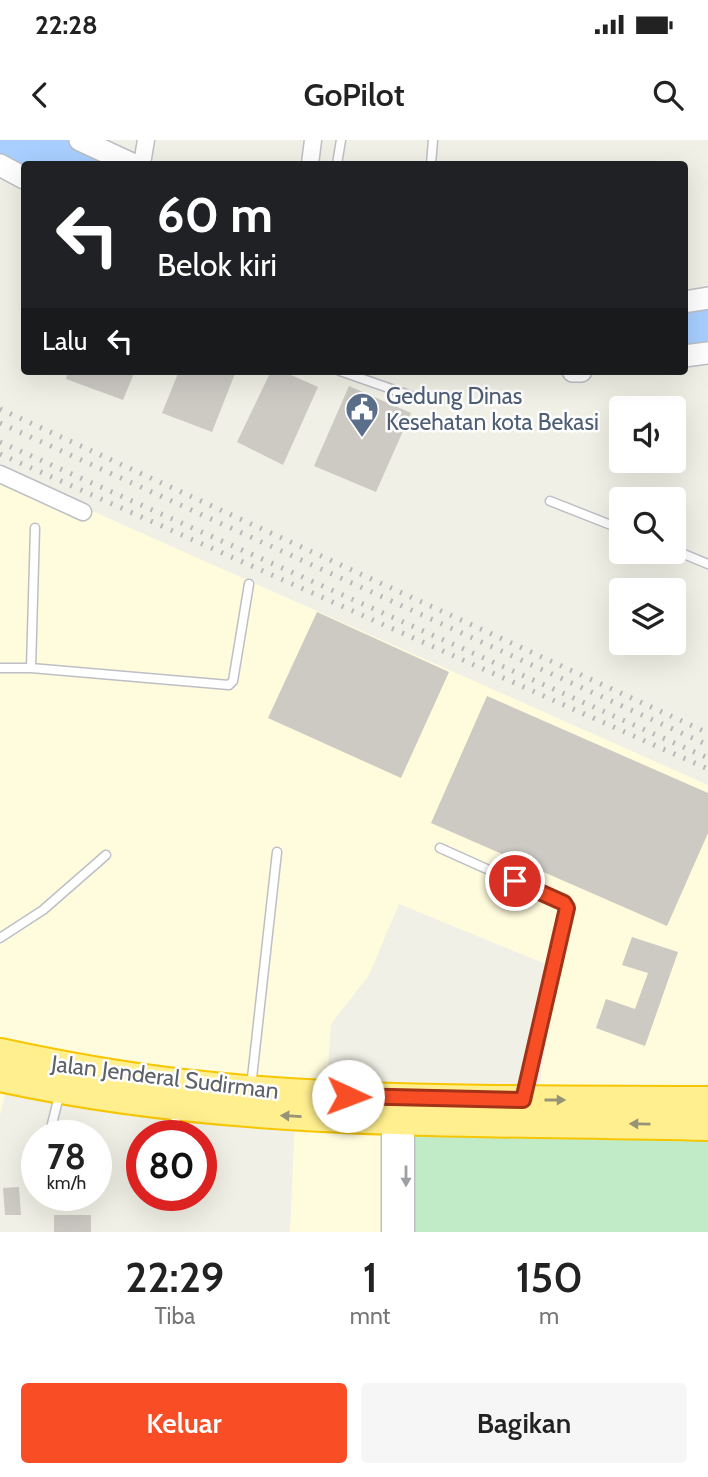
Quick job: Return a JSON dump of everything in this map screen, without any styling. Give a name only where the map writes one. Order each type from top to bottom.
[{"type":"highway","name":"Jalan Jenderal Sudirman","points":[[0,1053],[182,1084],[398,1108],[708,1126]]},
{"type":"highway","name":"Jalan Jenderal Sudirman","points":[[0,1077],[61,1089],[260,1114],[523,1100],[708,1101]]},
{"type":"street","points":[[80,140],[126,161]]},
{"type":"street","points":[[142,161],[146,140]]},
{"type":"street","points":[[310,161],[313,140]]},
{"type":"street","points":[[0,165],[21,176]]},
{"type":"street","points":[[688,301],[708,298]]},
{"type":"street","points":[[688,356],[708,353]]},
{"type":"street","points":[[0,474],[83,512]]},
{"type":"street","points":[[390,1232],[398,1108]]},
{"type":"street","points":[[398,1108],[405,1232]]},
{"type":"lane","points":[[338,161],[341,140]]},
{"type":"lane","points":[[431,161],[433,140]]},
{"type":"lane","points":[[351,375],[420,399]]},
{"type":"lane","points":[[550,501],[609,524]]},
{"type":"lane","points":[[31,668],[35,528]]},
{"type":"lane","points":[[686,555],[708,564]]},
{"type":"lane","points":[[0,668],[31,668],[229,685],[233,681],[249,583]]},
{"type":"lane","points":[[440,848],[567,905],[523,1100]]},
{"type":"lane","points":[[251,1090],[277,852]]},
{"type":"lane","points":[[0,938],[43,910],[106,855]]},
{"type":"lane","points":[[54,1120],[61,1089]]},
{"type":"lane","points":[[176,1120],[178,1105]]},
{"type":"shaded area","points":[[0,470],[708,785],[708,1101],[537,1100],[558,969],[399,904],[369,975],[331,1024],[326,1094],[390,1097],[390,1232],[290,1232],[295,1117],[9,1079],[0,1115]]},
{"type":"green space","points":[[408,1120],[708,1126],[708,1232],[408,1232]]},
{"type":"water","points":[[0,140],[80,140],[126,161],[21,161],[21,176],[0,165]]},
{"type":"water","points":[[708,298],[708,353],[688,356],[688,301]]},
{"type":"building","points":[[67,375],[133,375],[123,400],[66,379]]},
{"type":"building","points":[[177,375],[234,375],[212,432],[162,413]]},
{"type":"building","points":[[269,375],[291,375],[318,387],[283,465],[237,442]]},
{"type":"building","name":"Gedung Dinas Kesehatan kota Bekasi","points":[[349,386],[411,413],[376,492],[314,466]]},
{"type":"building","points":[[317,612],[449,672],[401,778],[268,718]]},
{"type":"building","points":[[487,696],[708,793],[708,833],[667,926],[431,823]]},
{"type":"building","points":[[632,937],[678,952],[645,1046],[596,1028],[606,999],[635,1009],[648,973],[622,965]]},
{"type":"building","points":[[19,1187],[21,1215],[5,1215],[3,1188]]},
{"type":"building","points":[[54,1215],[91,1215],[91,1232],[54,1232]]},
{"type":"railway","points":[[0,409],[708,733]]},
{"type":"railway","points":[[0,423],[708,745]]},
{"type":"railway","points":[[0,442],[708,758]]},
{"type":"railway","points":[[0,454],[708,769]]},
{"type":"place","name":"Gedung Dinas Kesehatan kota Bekasi","points":[[362,439]]},
{"type":"route","points":[[348,1096],[523,1100],[567,905],[515,881]]}]
